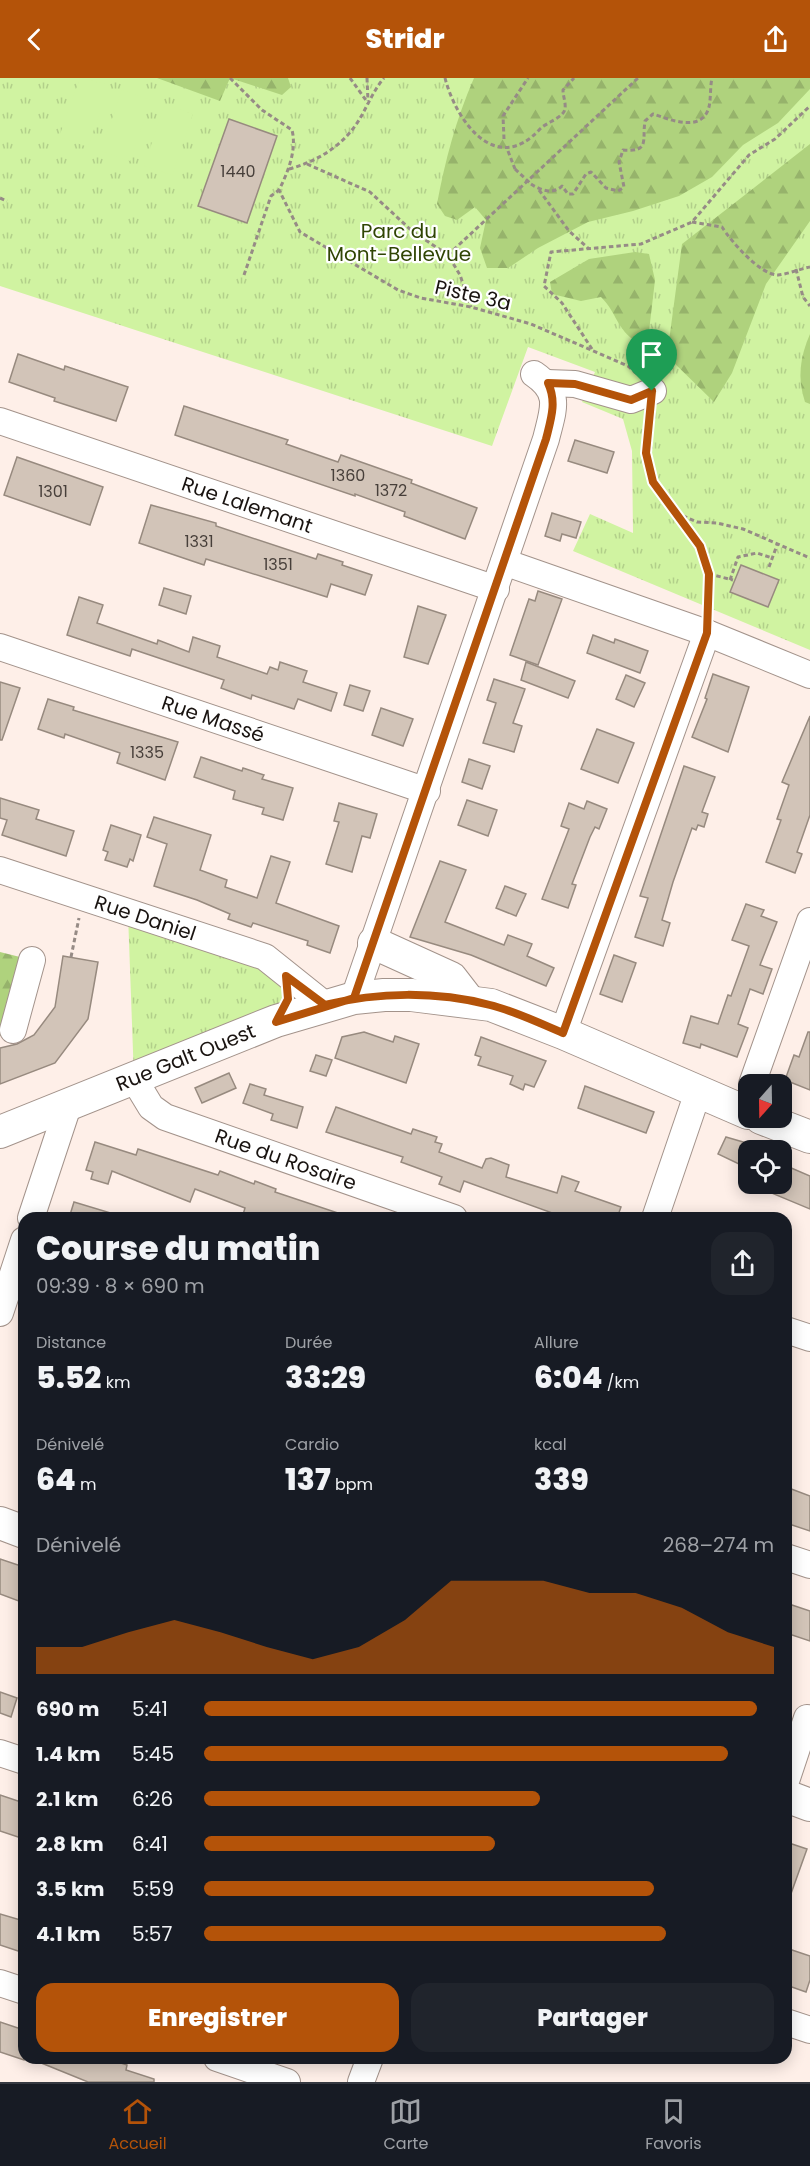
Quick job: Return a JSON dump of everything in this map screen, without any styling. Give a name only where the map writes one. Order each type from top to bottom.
[{"type":"main road","points":[[374,943],[451,978],[468,1000]]},
{"type":"main road","name":"Rue Galt Ouest","points":[[0,1132],[68,1107],[276,1022],[340,1001],[411,995],[468,1000],[492,1005],[563,1033],[698,1092],[738,1101]]},
{"type":"main road","name":"Rue Galt Ouest","points":[[792,1127],[810,1137]]},
{"type":"main road","points":[[0,1523],[18,1530]]},
{"type":"main road","points":[[792,1798],[810,1805]]},
{"type":"street","points":[[340,1001],[374,943],[496,589],[553,413],[553,395],[541,379],[575,384],[631,400],[652,391]]},
{"type":"street","name":"Rue Lalemant","points":[[0,421],[496,589]]},
{"type":"street","points":[[504,562],[707,633],[810,675]]},
{"type":"street","points":[[563,1033],[707,633]]},
{"type":"street","name":"Rue Massé","points":[[0,647],[427,791]]},
{"type":"street","name":"Rue Daniel","points":[[0,870],[44,894],[83,898],[265,957],[286,976],[340,1001]]},
{"type":"street","points":[[761,1074],[810,921]]},
{"type":"street","points":[[13,1030],[32,960]]},
{"type":"street","points":[[276,1022],[288,999],[286,976]]},
{"type":"street","name":"Rue du Rosaire","points":[[134,1079],[152,1107],[165,1117],[437,1212]]},
{"type":"street","points":[[657,1212],[698,1092]]},
{"type":"street","points":[[33,1212],[68,1107]]},
{"type":"street","points":[[8,1299],[18,1262]]},
{"type":"street","points":[[792,1332],[810,1338]]},
{"type":"street","points":[[792,1559],[810,1565]]},
{"type":"street","points":[[792,1763],[807,1718]]},
{"type":"street","points":[[0,1753],[18,1759]]},
{"type":"street","points":[[0,1983],[18,1989]]},
{"type":"street","points":[[792,2024],[810,2030]]},
{"type":"street","points":[[234,2064],[287,2082]]},
{"type":"street","points":[[362,2082],[368,2064]]},
{"type":"path","points":[[230,78],[262,110],[292,130],[294,139],[289,169],[279,190],[271,196],[244,275]]},
{"type":"path","points":[[350,78],[368,103]]},
{"type":"path","points":[[367,78],[368,103]]},
{"type":"path","points":[[289,169],[307,164],[332,150],[352,130],[384,78]]},
{"type":"path","points":[[445,78],[452,100],[471,132],[480,139],[496,145],[513,146],[532,138],[548,122],[563,113],[565,108],[563,90],[574,78]]},
{"type":"path","points":[[504,139],[503,116],[528,78]]},
{"type":"path","points":[[448,255],[638,78]]},
{"type":"path","points":[[538,189],[548,191],[562,186],[568,194],[573,194],[586,174],[591,172],[606,188],[618,191],[624,187],[619,162],[623,150],[635,151],[641,148],[645,140],[645,121],[653,114],[694,123],[703,118],[709,107],[712,78]]},
{"type":"path","points":[[593,351],[562,303],[544,286],[551,252],[640,244],[692,222],[749,155],[775,139],[810,106]]},
{"type":"path","points":[[508,151],[515,169],[538,189],[569,231],[589,249]]},
{"type":"path","points":[[307,164],[370,192],[412,231],[448,255],[460,275],[471,307]]},
{"type":"path","name":"Piste 3a","points":[[279,190],[300,232],[398,290],[421,298],[471,307],[531,324],[628,366],[652,391]]},
{"type":"path","points":[[0,198],[7,201]]},
{"type":"path","points":[[692,222],[722,227],[736,246],[762,268],[777,275],[810,267]]},
{"type":"path","points":[[796,269],[803,297],[810,306]]},
{"type":"path","points":[[652,391],[646,453],[653,482],[700,546],[709,574],[707,633]]},
{"type":"path","points":[[674,513],[697,522],[717,523],[743,529],[810,558]]},
{"type":"path","points":[[769,567],[777,544]]},
{"type":"path","points":[[709,574],[731,580],[738,557],[757,553],[772,558]]},
{"type":"path","points":[[71,957],[83,898]]},
{"type":"green space","name":"Parc du Mont-Bellevue","points":[[0,78],[810,78],[810,650],[573,551],[590,514],[633,533],[632,451],[623,419],[582,402],[595,372],[528,347],[492,446],[0,286]]},
{"type":"green space","points":[[80,78],[109,85],[88,147],[59,137]]},
{"type":"green space","points":[[157,78],[230,78],[220,101]]},
{"type":"green space","points":[[230,78],[288,78],[291,87],[282,95]]},
{"type":"green space","points":[[474,78],[810,78],[810,89],[778,123],[743,145],[712,177],[679,196],[588,222],[538,248],[508,268],[487,268],[480,248],[486,220],[475,207],[457,220],[445,216],[437,204],[452,140]]},
{"type":"green space","points":[[122,90],[151,100],[130,161],[101,151]]},
{"type":"green space","points":[[165,104],[193,114],[172,175],[144,166]]},
{"type":"green space","points":[[810,144],[810,221],[766,284],[732,373],[714,402],[667,356],[682,244]]},
{"type":"green space","points":[[635,252],[649,254],[655,280],[648,340],[638,343],[625,332],[601,297],[581,301],[552,294],[550,282],[589,259]]},
{"type":"green space","points":[[810,334],[810,404],[805,402],[800,376],[802,359]]},
{"type":"green space","points":[[128,914],[286,976],[288,999],[276,1021],[134,1079]]},
{"type":"green space","points":[[0,952],[32,960],[13,1030],[0,1036]]},
{"type":"building","points":[[229,119],[277,136],[247,223],[198,206]]},
{"type":"building","points":[[18,354],[64,370],[65,366],[128,387],[116,421],[54,401],[55,398],[9,382]]},
{"type":"building","points":[[184,406],[288,440],[286,444],[338,462],[341,455],[412,480],[411,483],[477,508],[465,539],[404,516],[405,512],[355,494],[355,496],[175,435]]},
{"type":"building","points":[[575,440],[614,452],[607,473],[568,461]]},
{"type":"building","points":[[17,457],[103,487],[90,525],[4,495]]},
{"type":"building","points":[[151,505],[216,523],[216,526],[316,559],[318,554],[343,562],[342,565],[372,575],[365,595],[331,584],[327,597],[206,559],[204,565],[139,543]]},
{"type":"building","points":[[552,513],[581,522],[576,538],[562,534],[560,541],[545,536]]},
{"type":"building","points":[[741,565],[779,580],[768,607],[730,592]]},
{"type":"building","points":[[164,588],[191,596],[186,614],[159,605]]},
{"type":"building","points":[[538,591],[562,599],[538,665],[510,655],[529,599],[535,601]]},
{"type":"building","points":[[79,597],[103,605],[97,623],[157,644],[158,640],[189,652],[193,637],[220,646],[217,657],[267,674],[270,667],[278,670],[280,662],[307,671],[303,682],[337,693],[331,711],[298,699],[294,709],[252,695],[251,699],[221,688],[224,680],[132,649],[130,656],[67,635]]},
{"type":"building","points":[[418,606],[446,615],[428,664],[404,657]]},
{"type":"building","points":[[593,635],[614,643],[615,639],[648,651],[640,673],[587,653]]},
{"type":"building","points":[[526,662],[575,681],[568,698],[521,680]]},
{"type":"building","points":[[713,674],[749,687],[728,752],[692,737],[707,699],[705,698]]},
{"type":"building","points":[[626,675],[645,683],[634,707],[616,699]]},
{"type":"building","points":[[494,679],[525,689],[513,723],[522,726],[514,752],[483,743],[496,703],[487,700]]},
{"type":"building","points":[[0,682],[20,688],[2,740],[0,740]]},
{"type":"building","points":[[350,685],[370,691],[363,711],[344,705]]},
{"type":"building","points":[[48,699],[74,707],[73,710],[178,742],[165,780],[117,763],[120,753],[65,734],[64,738],[38,729]]},
{"type":"building","points":[[381,708],[413,719],[403,746],[372,735]]},
{"type":"building","points":[[810,716],[810,815],[797,852],[802,854],[795,873],[766,862],[781,820],[777,819],[789,785],[782,782]]},
{"type":"building","points":[[597,729],[634,743],[618,783],[581,769]]},
{"type":"building","points":[[201,757],[242,771],[243,768],[264,775],[262,779],[293,788],[283,820],[262,814],[264,808],[233,799],[235,791],[194,777]]},
{"type":"building","points":[[469,759],[490,766],[482,789],[462,782]]},
{"type":"building","points":[[684,766],[715,777],[702,812],[708,814],[704,827],[698,825],[696,830],[692,828],[673,882],[662,920],[670,923],[663,946],[635,937],[648,898],[640,896]]},
{"type":"building","points":[[0,798],[39,810],[36,819],[74,831],[66,856],[2,835],[7,820],[0,818]]},
{"type":"building","points":[[467,800],[497,810],[488,836],[458,825]]},
{"type":"building","points":[[587,801],[607,809],[599,829],[595,827],[590,837],[572,884],[576,885],[568,908],[542,899],[569,829],[561,826],[569,803],[584,809]]},
{"type":"building","points":[[339,803],[377,814],[370,838],[362,836],[352,872],[326,864],[339,822],[334,821]]},
{"type":"building","points":[[154,817],[211,835],[200,870],[227,880],[225,887],[257,898],[271,856],[290,862],[276,903],[339,926],[330,953],[307,945],[308,941],[253,923],[251,927],[228,919],[230,914],[154,886],[167,844],[147,837]]},
{"type":"building","points":[[111,825],[141,835],[133,861],[130,859],[127,867],[105,860],[108,852],[103,850]]},
{"type":"building","points":[[440,861],[466,870],[445,922],[504,945],[508,935],[532,944],[527,956],[554,968],[546,986],[471,955],[410,937]]},
{"type":"building","points":[[505,886],[526,894],[516,916],[496,908]]},
{"type":"building","points":[[746,904],[764,910],[761,916],[777,922],[760,965],[772,969],[763,994],[750,989],[738,1024],[748,1028],[737,1057],[701,1044],[700,1048],[683,1043],[691,1016],[718,1024],[728,995],[731,996],[749,946],[732,940]]},
{"type":"building","points":[[614,955],[636,963],[622,1002],[600,994]]},
{"type":"building","points":[[63,956],[98,962],[88,1019],[55,1063],[0,1084],[0,1048],[17,1044],[34,1035],[55,1007]]},
{"type":"building","points":[[364,1032],[393,1042],[395,1036],[419,1044],[406,1083],[335,1058],[342,1037]]},
{"type":"building","points":[[808,1032],[810,1032],[810,1090],[792,1083],[792,1074],[787,1074],[794,1055],[799,1057]]},
{"type":"building","points":[[481,1037],[546,1061],[534,1087],[525,1084],[523,1090],[510,1084],[513,1076],[478,1065],[481,1057],[475,1055]]},
{"type":"building","points":[[316,1055],[332,1060],[326,1076],[310,1071]]},
{"type":"building","points":[[229,1073],[236,1088],[202,1103],[195,1088]]},
{"type":"building","points":[[250,1084],[266,1089],[264,1095],[303,1107],[297,1128],[271,1120],[273,1114],[243,1103]]},
{"type":"building","points":[[585,1086],[654,1112],[646,1133],[578,1108]]},
{"type":"building","points":[[336,1107],[411,1134],[413,1129],[437,1137],[435,1142],[442,1144],[439,1152],[482,1168],[486,1159],[491,1158],[509,1165],[506,1177],[557,1193],[562,1176],[579,1182],[575,1191],[621,1207],[619,1212],[549,1212],[464,1181],[460,1192],[439,1184],[442,1177],[401,1162],[403,1157],[326,1132]]},
{"type":"building","points":[[726,1137],[738,1140],[738,1164],[718,1154]]},
{"type":"building","points":[[95,1142],[136,1155],[138,1149],[218,1175],[220,1171],[254,1184],[255,1181],[276,1189],[275,1192],[335,1212],[244,1212],[245,1208],[195,1189],[190,1202],[112,1171],[108,1184],[91,1179],[93,1172],[86,1170]]},
{"type":"building","points":[[792,1168],[810,1176],[810,1209],[774,1194],[792,1194]]},
{"type":"building","points":[[74,1202],[107,1212],[71,1212]]},
{"type":"building","points":[[792,1489],[810,1496],[810,1531],[792,1525]]},
{"type":"building","points":[[0,1559],[18,1565],[18,1601],[0,1594]]},
{"type":"building","points":[[792,1605],[810,1611],[810,1641],[792,1635]]},
{"type":"building","points":[[0,1692],[17,1698],[11,1717],[0,1713]]},
{"type":"building","points":[[0,1795],[18,1801],[18,1837],[0,1831]]},
{"type":"building","points":[[792,1844],[807,1849],[792,1891]]},
{"type":"building","points":[[0,1914],[18,1919],[18,1951],[0,1945]]},
{"type":"building","points":[[792,1950],[810,1956],[810,1980],[806,1992],[792,1987]]},
{"type":"building","points":[[0,2022],[18,2028],[18,2058],[0,2052]]},
{"type":"building","points":[[44,2064],[124,2064],[127,2065],[126,2070],[154,2079],[154,2082],[88,2082]]},
{"type":"route","points":[[652,391],[631,400],[575,384],[548,383],[553,395],[553,413],[546,439],[354,998],[325,1005],[276,1022],[288,999],[286,976],[325,1005],[354,998],[384,995],[468,1000],[492,1005],[563,1033],[573,1011],[707,633],[709,574],[700,546],[663,499],[653,482],[646,453],[653,405],[652,391]]}]
